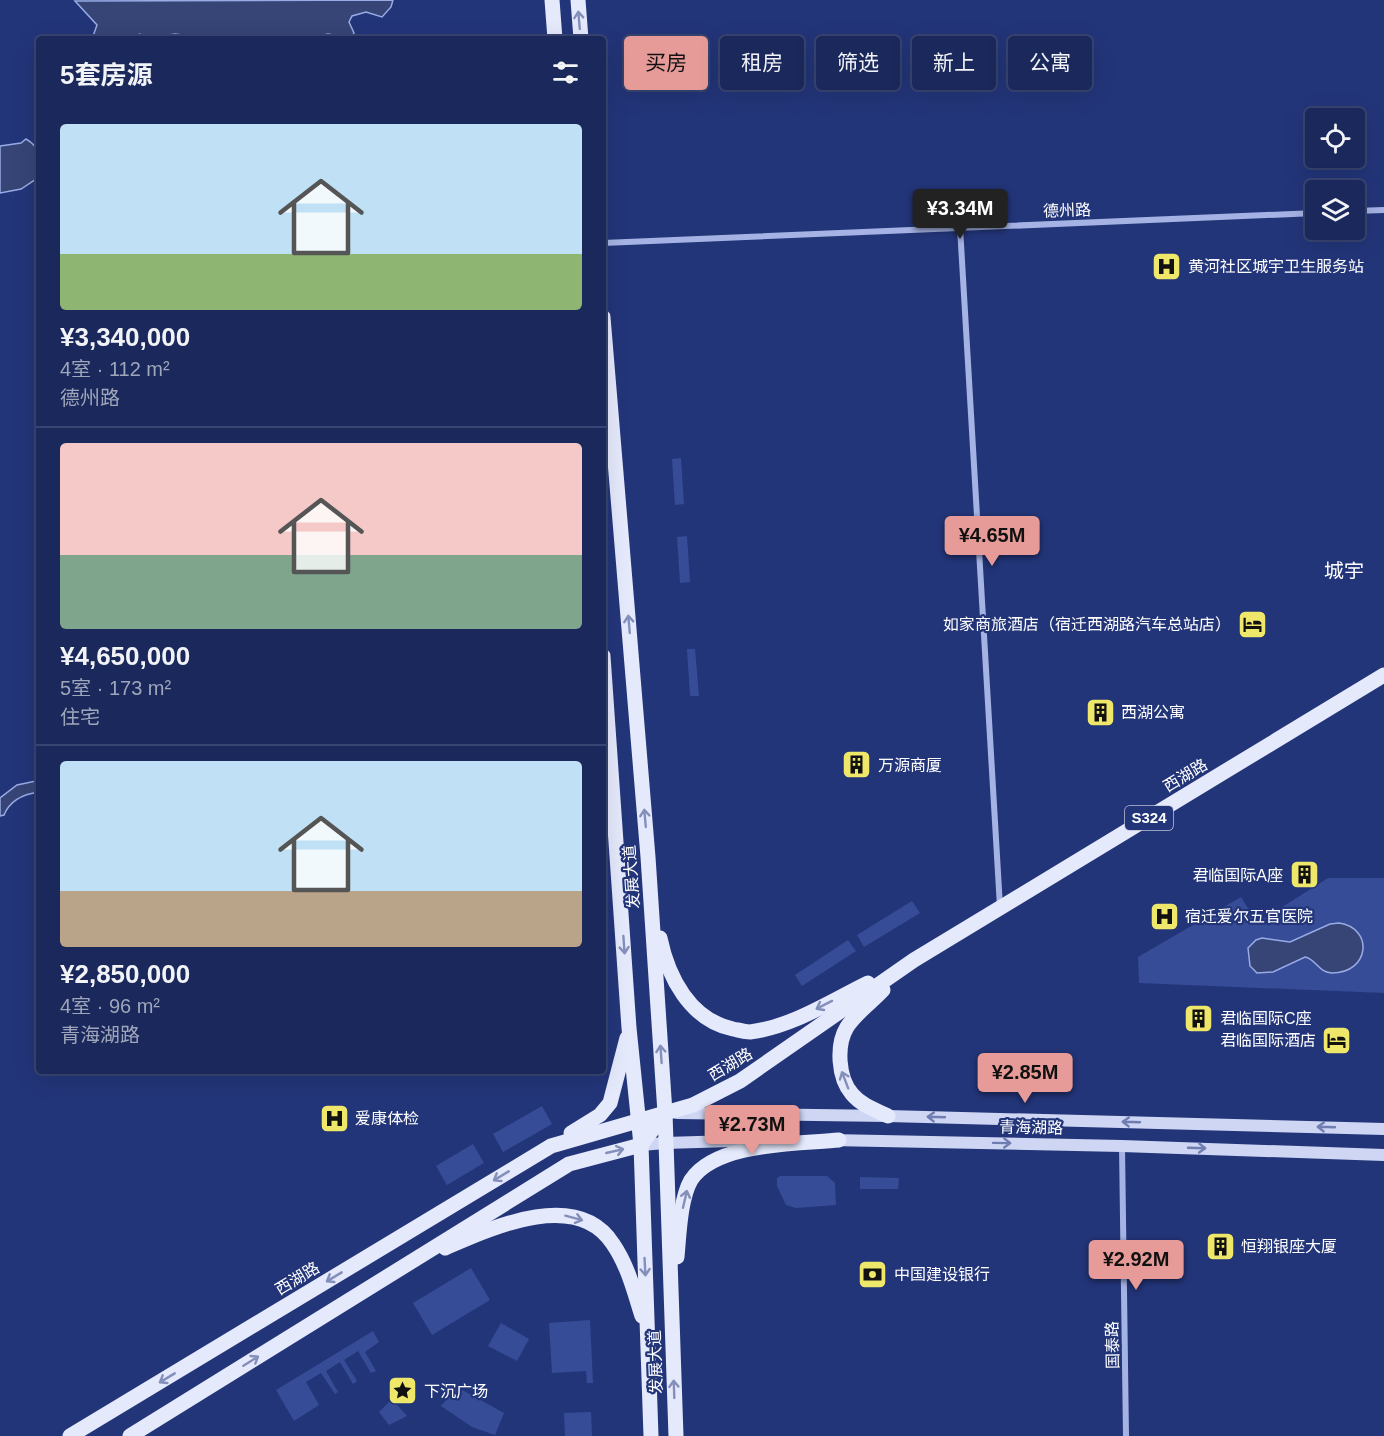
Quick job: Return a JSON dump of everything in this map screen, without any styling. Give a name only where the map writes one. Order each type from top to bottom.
[{"type":"main road","points":[[552,0],[555,36]]},
{"type":"main road","points":[[578,0],[581,36]]},
{"type":"main road","name":"发展大道","points":[[606,353],[648,857],[665,1113],[676,1436]]},
{"type":"main road","name":"西湖路","points":[[70,1436],[551,1146],[693,1105],[740,1081],[914,960],[1384,675]]},
{"type":"main road","name":"发展大道","points":[[606,699],[629,1028],[641,1145],[651,1436]]},
{"type":"main road","points":[[648,857],[662,949],[672,975],[683,996],[700,1013],[724,1027],[748,1032],[772,1028],[914,960]]},
{"type":"main road","points":[[888,1116],[863,1104],[850,1093],[841,1068],[840,1045],[849,1025],[914,960]]},
{"type":"main road","points":[[551,1146],[600,1116],[610,1103],[629,1028]]},
{"type":"main road","points":[[130,1436],[569,1164],[641,1145],[665,1113]]},
{"type":"main road","name":"青海湖路","points":[[665,1113],[888,1116],[1384,1129]]},
{"type":"main road","points":[[673,1341],[680,1233],[685,1196],[693,1178],[709,1163],[738,1151],[839,1140]]},
{"type":"main road","name":"青海湖路","points":[[641,1145],[839,1140],[1384,1155]]},
{"type":"main road","points":[[399,1268],[516,1221],[539,1216],[574,1217],[596,1227],[612,1242],[628,1271],[649,1339]]},
{"type":"street","points":[[1365,211],[1384,210]]},
{"type":"street","name":"德州路","points":[[606,243],[1305,213]]},
{"type":"street","points":[[960,228],[1000,908]]},
{"type":"street","name":"国泰路","points":[[1122,1146],[1126,1436]]},
{"type":"shaded area","points":[[393,0],[391,7],[382,17],[366,12],[352,16],[349,22],[354,33],[352,36],[328,34],[319,36],[190,36],[175,34],[142,36],[140,34],[93,36],[97,25],[75,1]]},
{"type":"shaded area","points":[[26,139],[36,148],[36,179],[21,189],[0,193],[0,146],[21,143]]},
{"type":"shaded area","points":[[681,458],[684,504],[675,505],[672,459]]},
{"type":"shaded area","points":[[687,536],[690,582],[680,583],[677,537]]},
{"type":"shaded area","points":[[687,649],[695,649],[699,696],[690,696]]},
{"type":"shaded area","points":[[36,781],[36,793],[18,799],[10,805],[4,815],[0,816],[0,798],[17,785]]},
{"type":"shaded area","points":[[1328,878],[1384,878],[1384,993],[1139,983],[1138,957],[1241,897],[1257,923]]},
{"type":"shaded area","points":[[912,901],[920,913],[864,947],[857,935]]},
{"type":"shaded area","points":[[1339,923],[1358,933],[1362,941],[1363,950],[1360,958],[1354,966],[1345,971],[1328,972],[1305,957],[1273,972],[1257,973],[1250,966],[1248,948],[1256,940],[1262,938],[1290,942],[1330,924]]},
{"type":"shaded area","points":[[848,940],[856,951],[802,986],[795,975]]},
{"type":"shaded area","points":[[542,1106],[552,1124],[503,1152],[493,1134]]},
{"type":"shaded area","points":[[473,1144],[484,1163],[447,1185],[436,1166]]},
{"type":"shaded area","points":[[780,1176],[827,1176],[835,1183],[836,1205],[796,1208],[786,1205],[777,1186],[777,1178]]},
{"type":"shaded area","points":[[860,1177],[899,1178],[898,1189],[860,1189]]},
{"type":"shaded area","points":[[471,1268],[490,1300],[432,1335],[413,1303]]},
{"type":"shaded area","points":[[590,1320],[593,1383],[587,1383],[586,1371],[552,1373],[549,1323]]},
{"type":"shaded area","points":[[501,1323],[529,1339],[517,1361],[488,1346]]},
{"type":"shaded area","points":[[373,1331],[379,1342],[365,1352],[376,1371],[371,1373],[358,1351],[344,1360],[357,1381],[353,1384],[340,1362],[326,1371],[338,1392],[335,1394],[321,1373],[306,1382],[319,1405],[294,1421],[276,1390]]},
{"type":"shaded area","points":[[457,1387],[504,1413],[495,1435],[472,1427],[441,1406]]},
{"type":"shaded area","points":[[392,1399],[407,1416],[389,1425],[379,1412]]},
{"type":"shaded area","points":[[591,1412],[592,1436],[565,1436],[564,1413]]},
{"type":"place","name":"黄河社区城宇卫生服务站","points":[[1167,266]]},
{"type":"place","name":"如家商旅酒店（宿迁西湖路汽车总站店）","points":[[1252,624]]},
{"type":"place","name":"西湖公寓","points":[[1100,712]]},
{"type":"place","name":"万源商厦","points":[[857,765]]},
{"type":"place","name":"君临国际A座","points":[[1304,875]]},
{"type":"place","name":"宿迁爱尔五官医院","points":[[1164,916]]},
{"type":"place","name":"君临国际C座","points":[[1199,1018]]},
{"type":"place","name":"君临国际酒店","points":[[1337,1040]]},
{"type":"place","name":"爱康体检","points":[[334,1118]]},
{"type":"place","name":"恒翔银座大厦","points":[[1220,1246]]},
{"type":"place","name":"中国建设银行","points":[[873,1274]]},
{"type":"place","name":"下沉广场","points":[[403,1391]]},
{"type":"district","name":"城宇","points":[[1344,571]]}]
